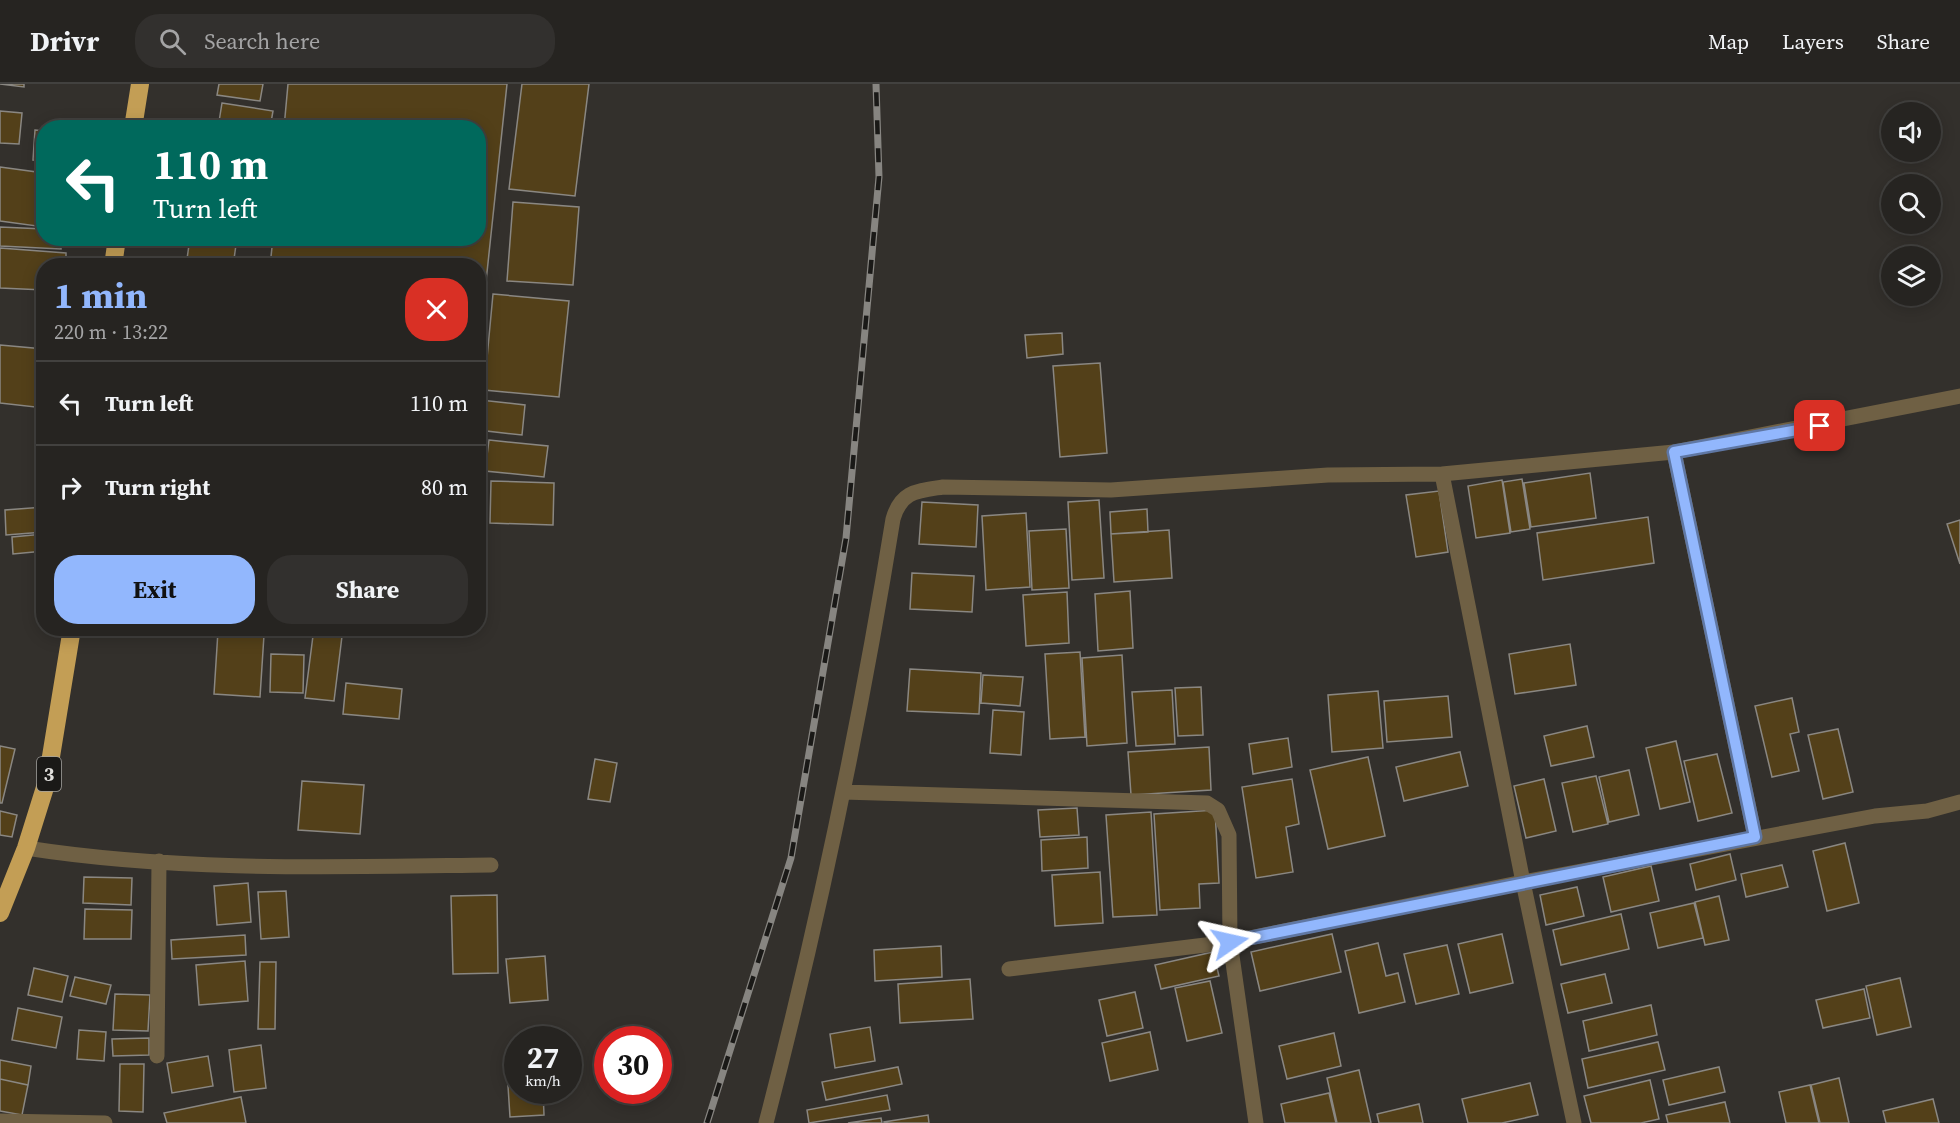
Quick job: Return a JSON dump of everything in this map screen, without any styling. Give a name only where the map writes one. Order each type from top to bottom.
[{"type":"highway","points":[[134,120],[140,84]]},
{"type":"highway","name":"3","points":[[0,913],[26,848],[47,782],[71,636]]},
{"type":"street","points":[[766,1123],[817,921],[866,682],[892,519],[897,505],[905,496],[922,490],[943,488],[1112,490],[1328,475],[1442,474],[1674,452],[1960,396]]},
{"type":"street","points":[[1674,452],[1755,837]]},
{"type":"street","points":[[1442,474],[1522,882],[1574,1123]]},
{"type":"street","points":[[843,792],[1207,803],[1218,810],[1229,835],[1230,942],[1256,1123]]},
{"type":"street","points":[[1009,969],[1230,942],[1755,837],[1875,816],[1927,811],[1960,802]]},
{"type":"street","points":[[26,848],[102,859],[270,868],[491,865]]},
{"type":"street","points":[[157,1056],[159,861]]},
{"type":"street","points":[[0,1121],[105,1123]]},
{"type":"building","points":[[0,84],[24,84],[24,87]]},
{"type":"building","points":[[219,84],[263,84],[260,101],[217,95]]},
{"type":"building","points":[[288,84],[507,84],[486,282],[486,258],[271,258],[272,246],[486,246],[486,120],[285,120]]},
{"type":"building","points":[[522,84],[589,84],[575,196],[509,189]]},
{"type":"building","points":[[222,103],[273,111],[271,120],[219,120]]},
{"type":"building","points":[[0,111],[22,113],[19,144],[0,143]]},
{"type":"building","points":[[35,130],[36,160],[33,160]]},
{"type":"building","points":[[0,167],[36,172],[36,226],[0,221]]},
{"type":"building","points":[[513,202],[579,207],[573,285],[507,281]]},
{"type":"building","points":[[0,227],[36,229],[36,246],[61,246],[61,249],[0,246]]},
{"type":"building","points":[[189,246],[236,246],[234,258],[187,258]]},
{"type":"building","points":[[0,248],[66,253],[66,258],[36,258],[36,290],[0,288]]},
{"type":"building","points":[[493,294],[569,301],[559,397],[486,390]]},
{"type":"building","points":[[1062,333],[1063,354],[1027,358],[1025,335]]},
{"type":"building","points":[[0,345],[36,348],[36,407],[0,403]]},
{"type":"building","points":[[1100,363],[1107,453],[1060,457],[1053,366]]},
{"type":"building","points":[[486,401],[525,405],[522,435],[486,431]]},
{"type":"building","points":[[489,440],[548,446],[544,477],[486,471]]},
{"type":"building","points":[[1590,473],[1596,518],[1531,527],[1524,483]]},
{"type":"building","points":[[1522,479],[1530,529],[1511,532],[1503,482]]},
{"type":"building","points":[[1502,480],[1510,533],[1476,538],[1468,486]]},
{"type":"building","points":[[491,481],[554,483],[553,525],[490,523]]},
{"type":"building","points":[[1439,491],[1448,552],[1416,557],[1406,495]]},
{"type":"building","points":[[1099,500],[1104,578],[1072,580],[1068,502]]},
{"type":"building","points":[[922,502],[978,505],[976,547],[919,544]]},
{"type":"building","points":[[36,508],[36,533],[6,535],[5,510]]},
{"type":"building","points":[[1147,509],[1148,532],[1111,534],[1110,512]]},
{"type":"building","points":[[1026,513],[1030,587],[986,590],[982,516]]},
{"type":"building","points":[[1648,517],[1654,563],[1543,580],[1537,533]]},
{"type":"building","points":[[1960,520],[1960,564],[1947,524]]},
{"type":"building","points":[[1066,529],[1069,588],[1032,590],[1029,531]]},
{"type":"building","points":[[1169,530],[1172,578],[1114,582],[1111,534]]},
{"type":"building","points":[[36,535],[36,552],[13,554],[12,537]]},
{"type":"building","points":[[912,573],[974,576],[972,612],[910,609]]},
{"type":"building","points":[[1130,591],[1133,648],[1098,651],[1095,594]]},
{"type":"building","points":[[1067,592],[1069,643],[1026,646],[1023,595]]},
{"type":"building","points":[[218,636],[264,636],[260,697],[214,694]]},
{"type":"building","points":[[313,636],[342,636],[334,701],[305,698]]},
{"type":"building","points":[[1570,644],[1576,685],[1515,694],[1509,654]]},
{"type":"building","points":[[1080,652],[1085,737],[1050,739],[1045,654]]},
{"type":"building","points":[[271,654],[304,655],[303,693],[270,692]]},
{"type":"building","points":[[1122,655],[1127,743],[1087,746],[1082,658]]},
{"type":"building","points":[[910,669],[981,673],[979,714],[907,711]]},
{"type":"building","points":[[983,675],[1023,677],[1020,706],[981,703]]},
{"type":"building","points":[[346,683],[402,689],[399,719],[343,714]]},
{"type":"building","points":[[1201,687],[1203,735],[1178,736],[1175,688]]},
{"type":"building","points":[[1172,690],[1175,744],[1136,746],[1132,692]]},
{"type":"building","points":[[1378,691],[1383,748],[1332,752],[1328,695]]},
{"type":"building","points":[[1448,696],[1452,737],[1387,742],[1384,701]]},
{"type":"building","points":[[1792,698],[1799,732],[1790,734],[1799,771],[1772,777],[1755,706]]},
{"type":"building","points":[[993,710],[1024,712],[1021,755],[990,753]]},
{"type":"building","points":[[1587,726],[1594,757],[1551,766],[1544,736]]},
{"type":"building","points":[[1838,729],[1853,792],[1823,799],[1808,735]]},
{"type":"building","points":[[1288,738],[1292,767],[1253,774],[1249,744]]},
{"type":"building","points":[[1676,741],[1690,802],[1660,809],[1646,748]]},
{"type":"building","points":[[0,746],[15,749],[2,803],[0,803]]},
{"type":"building","points":[[1209,747],[1211,790],[1131,795],[1128,752]]},
{"type":"building","points":[[1460,752],[1468,786],[1404,801],[1396,767]]},
{"type":"building","points":[[1717,754],[1732,813],[1698,821],[1684,761]]},
{"type":"building","points":[[1368,757],[1385,836],[1328,849],[1310,770]]},
{"type":"building","points":[[595,759],[617,763],[610,802],[588,799]]},
{"type":"building","points":[[1629,770],[1639,815],[1609,822],[1599,777]]},
{"type":"building","points":[[1596,776],[1608,824],[1573,832],[1562,783]]},
{"type":"building","points":[[1292,779],[1299,824],[1286,827],[1293,872],[1256,878],[1242,787]]},
{"type":"building","points":[[1544,779],[1556,831],[1526,838],[1514,786]]},
{"type":"building","points":[[302,781],[364,785],[360,834],[298,830]]},
{"type":"building","points":[[1077,808],[1079,835],[1040,837],[1038,810]]},
{"type":"building","points":[[1215,810],[1219,883],[1199,884],[1200,908],[1160,910],[1154,814]]},
{"type":"building","points":[[0,811],[17,815],[12,837],[0,835]]},
{"type":"building","points":[[1151,812],[1157,915],[1113,917],[1106,815]]},
{"type":"building","points":[[1087,837],[1088,868],[1042,871],[1041,840]]},
{"type":"building","points":[[1845,843],[1859,903],[1827,911],[1813,851]]},
{"type":"building","points":[[1730,854],[1736,880],[1696,890],[1690,864]]},
{"type":"building","points":[[1782,865],[1788,887],[1746,897],[1741,874]]},
{"type":"building","points":[[1651,866],[1659,901],[1611,912],[1603,877]]},
{"type":"building","points":[[1100,872],[1103,923],[1055,926],[1052,875]]},
{"type":"building","points":[[84,877],[132,878],[131,905],[83,903]]},
{"type":"building","points":[[248,883],[251,922],[217,925],[214,886]]},
{"type":"building","points":[[1577,887],[1584,916],[1546,925],[1540,895]]},
{"type":"building","points":[[286,891],[289,937],[261,939],[258,892]]},
{"type":"building","points":[[497,895],[498,973],[453,974],[451,896]]},
{"type":"building","points":[[1719,896],[1729,940],[1705,945],[1695,902]]},
{"type":"building","points":[[1694,903],[1703,938],[1658,948],[1650,913]]},
{"type":"building","points":[[85,909],[132,910],[131,939],[84,939]]},
{"type":"building","points":[[1621,914],[1629,949],[1561,965],[1553,930]]},
{"type":"building","points":[[1332,934],[1341,972],[1260,991],[1251,952]]},
{"type":"building","points":[[1502,934],[1513,983],[1470,993],[1458,944]]},
{"type":"building","points":[[245,935],[246,955],[172,959],[171,940]]},
{"type":"building","points":[[1378,943],[1386,976],[1398,973],[1405,1002],[1359,1013],[1345,951]]},
{"type":"building","points":[[1447,945],[1459,994],[1416,1004],[1404,954]]},
{"type":"building","points":[[941,946],[942,977],[875,981],[874,950]]},
{"type":"building","points":[[1213,952],[1219,976],[1161,989],[1155,965]]},
{"type":"building","points":[[545,956],[548,1000],[510,1003],[506,959]]},
{"type":"building","points":[[245,961],[248,1001],[199,1005],[196,965]]},
{"type":"building","points":[[260,962],[276,962],[275,1029],[258,1029]]},
{"type":"building","points":[[34,968],[68,976],[62,1002],[28,995]]},
{"type":"building","points":[[1605,974],[1612,1003],[1568,1013],[1561,984]]},
{"type":"building","points":[[75,977],[111,985],[106,1004],[70,996]]},
{"type":"building","points":[[1900,978],[1911,1027],[1877,1035],[1866,986]]},
{"type":"building","points":[[970,979],[973,1019],[900,1023],[898,984]]},
{"type":"building","points":[[1210,981],[1222,1033],[1187,1041],[1175,988]]},
{"type":"building","points":[[1864,989],[1870,1018],[1823,1028],[1816,1000]]},
{"type":"building","points":[[1135,992],[1143,1028],[1107,1036],[1099,1000]]},
{"type":"building","points":[[115,994],[150,995],[148,1031],[113,1030]]},
{"type":"building","points":[[1651,1005],[1657,1035],[1589,1051],[1583,1021]]},
{"type":"building","points":[[18,1008],[62,1017],[56,1048],[12,1040]]},
{"type":"building","points":[[870,1027],[875,1061],[835,1068],[830,1034]]},
{"type":"building","points":[[79,1030],[106,1032],[104,1061],[77,1059]]},
{"type":"building","points":[[1150,1032],[1158,1070],[1110,1081],[1102,1043]]},
{"type":"building","points":[[1334,1033],[1341,1066],[1287,1079],[1279,1046]]},
{"type":"building","points":[[149,1038],[149,1055],[113,1056],[112,1039]]},
{"type":"building","points":[[1658,1042],[1665,1070],[1588,1088],[1582,1059]]},
{"type":"building","points":[[261,1045],[266,1088],[234,1092],[229,1050]]},
{"type":"building","points":[[208,1056],[213,1086],[172,1093],[167,1063]]},
{"type":"building","points":[[0,1060],[31,1066],[28,1085],[0,1079]]},
{"type":"building","points":[[120,1064],[144,1064],[143,1112],[119,1111]]},
{"type":"building","points":[[898,1067],[902,1084],[826,1100],[822,1082]]},
{"type":"building","points":[[1719,1067],[1725,1092],[1669,1105],[1663,1080]]},
{"type":"building","points":[[1359,1070],[1371,1123],[1337,1123],[1327,1078]]},
{"type":"building","points":[[1839,1078],[1849,1123],[1820,1123],[1811,1085]]},
{"type":"building","points":[[0,1079],[28,1085],[22,1115],[0,1111]]},
{"type":"building","points":[[1650,1080],[1659,1119],[1641,1123],[1591,1123],[1584,1096]]},
{"type":"building","points":[[1530,1083],[1538,1115],[1502,1123],[1468,1123],[1462,1099]]},
{"type":"building","points":[[1810,1085],[1819,1123],[1786,1123],[1779,1092]]},
{"type":"building","points":[[1329,1093],[1336,1123],[1285,1123],[1281,1104]]},
{"type":"building","points":[[887,1095],[890,1110],[809,1123],[807,1110]]},
{"type":"building","points":[[241,1097],[246,1123],[167,1123],[164,1113]]},
{"type":"building","points":[[1933,1099],[1939,1123],[1886,1123],[1883,1111]]},
{"type":"building","points":[[1725,1102],[1730,1123],[1668,1123],[1666,1115]]},
{"type":"building","points":[[509,1104],[544,1104],[544,1115],[510,1117]]},
{"type":"building","points":[[1419,1104],[1423,1123],[1379,1123],[1377,1114]]},
{"type":"building","points":[[928,1115],[929,1123],[884,1123],[884,1122]]},
{"type":"building","points":[[881,1118],[882,1123],[848,1123]]},
{"type":"railway","points":[[707,1123],[791,858],[846,538],[879,177],[876,84]]},
{"type":"route","points":[[1230,942],[1755,837],[1674,452],[1820,426]]}]
